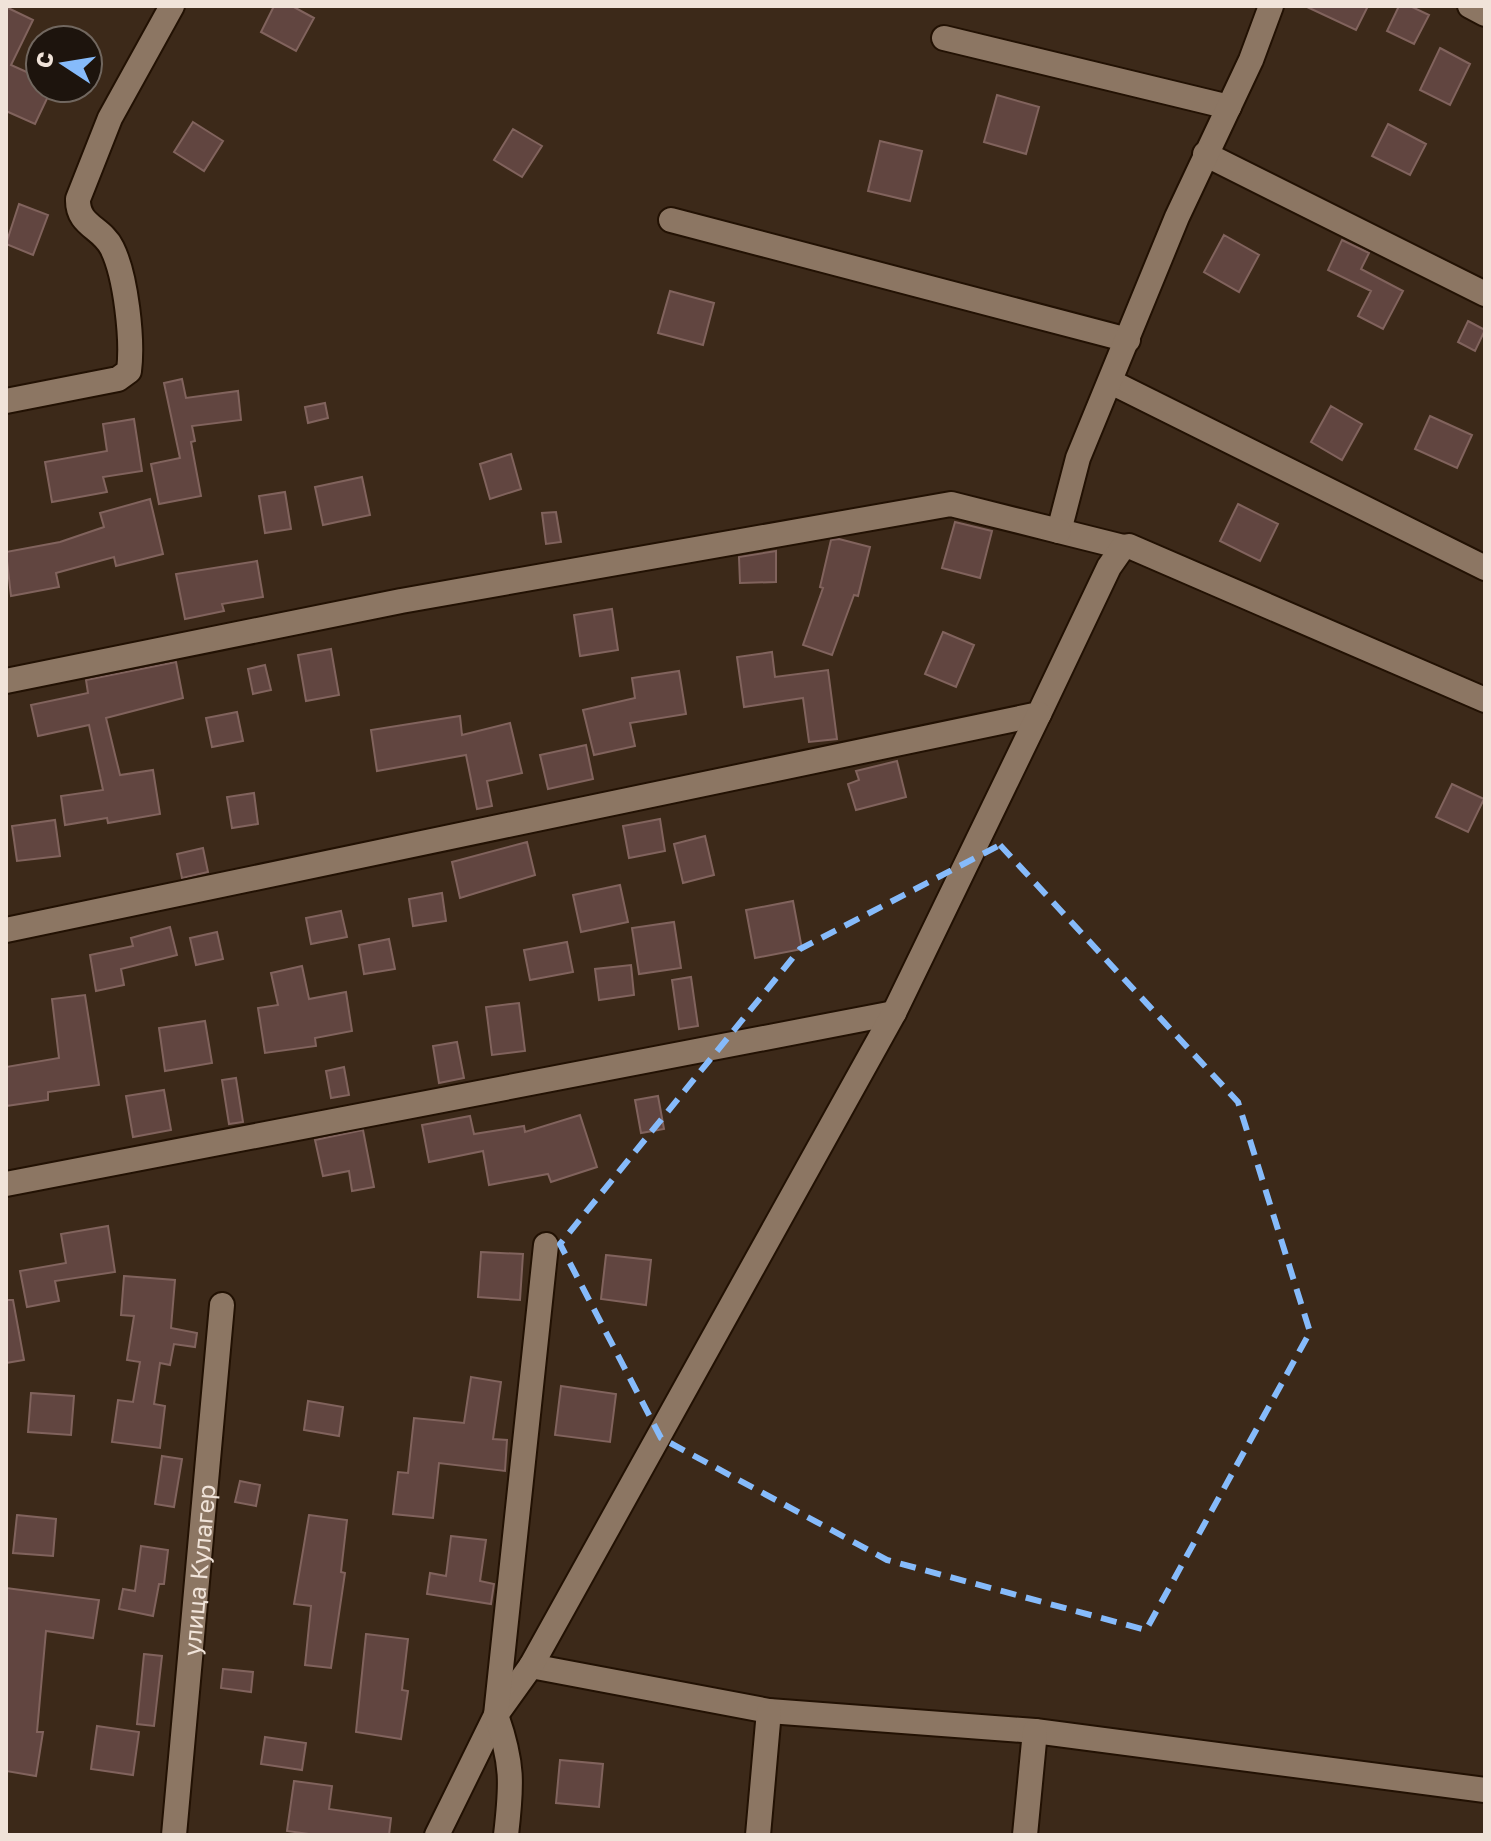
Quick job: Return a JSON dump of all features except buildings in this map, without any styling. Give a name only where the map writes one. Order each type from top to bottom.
[{"type":"street","points":[[6,401],[118,379],[129,371],[126,314],[117,257],[110,243],[84,222],[78,211],[78,199],[110,118],[172,6]]},
{"type":"street","points":[[1059,531],[1078,458],[1205,154],[1251,60],[1271,6]]},
{"type":"street","points":[[1470,6],[1485,14]]},
{"type":"street","points":[[944,38],[1229,107]]},
{"type":"street","points":[[1205,154],[1485,294]]},
{"type":"street","points":[[671,220],[1128,340]]},
{"type":"street","points":[[1111,382],[1485,568]]},
{"type":"street","points":[[6,681],[401,601],[951,504],[1129,546],[1485,700]]},
{"type":"street","points":[[437,1835],[496,1715],[531,1666],[894,1013],[1109,567],[1123,547]]},
{"type":"street","points":[[6,930],[1039,714]]},
{"type":"street","points":[[6,1184],[894,1013]]},
{"type":"street","points":[[506,1835],[512,1785],[510,1754],[496,1715],[546,1245]]},
{"type":"street","name":"улица Кулагер","points":[[174,1835],[222,1305]]},
{"type":"street","points":[[531,1666],[769,1711],[1035,1731],[1485,1790]]},
{"type":"street","points":[[758,1835],[769,1711]]},
{"type":"street","points":[[1025,1835],[1035,1731]]},
{"type":"highlighted area","points":[[1000,845],[1238,1102],[1310,1332],[1146,1630],[887,1560],[661,1438],[560,1244],[800,949]]}]
